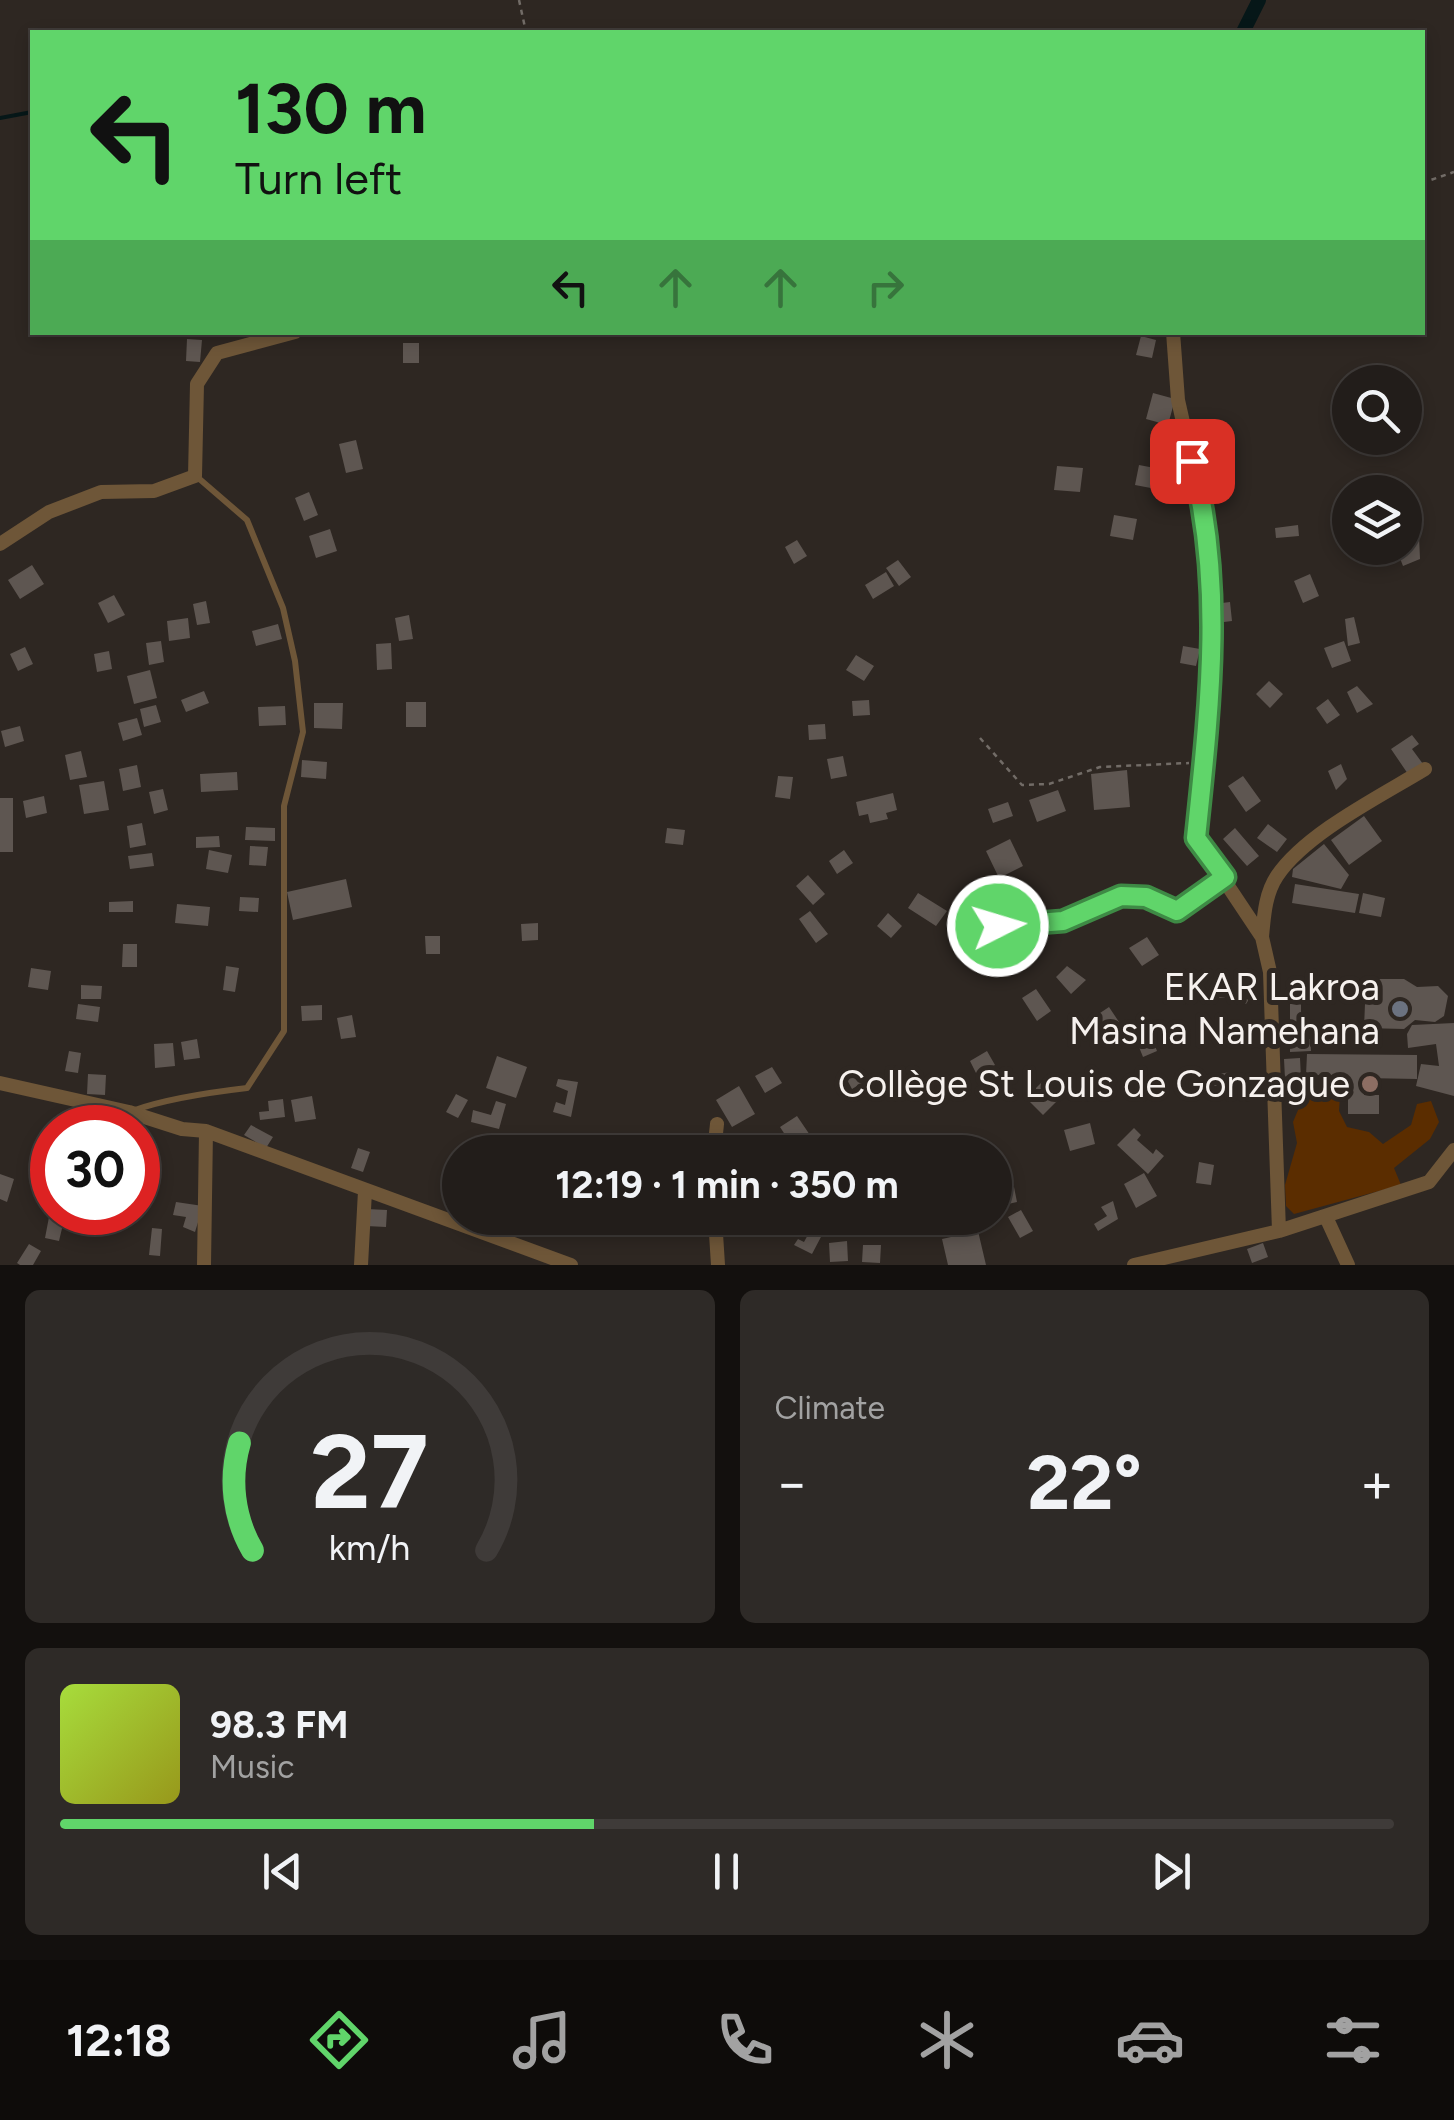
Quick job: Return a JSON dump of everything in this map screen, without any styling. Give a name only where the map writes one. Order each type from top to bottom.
[{"type":"street","points":[[0,544],[49,512],[102,492],[154,491],[195,476],[197,384],[217,353],[284,335]]},
{"type":"street","points":[[1174,335],[1178,400],[1209,537],[1212,685],[1196,838],[1262,937]]},
{"type":"street","points":[[1279,1231],[1270,1063],[1274,1002],[1262,937],[1265,904],[1277,876],[1289,864],[1361,808],[1424,770]]},
{"type":"street","points":[[974,896],[998,926],[1063,921],[1121,896],[1146,897],[1177,911],[1225,877]]},
{"type":"street","points":[[0,1083],[97,1105]]},
{"type":"street","points":[[160,1122],[206,1131],[571,1265]]},
{"type":"street","points":[[716,1135],[717,1124]]},
{"type":"street","points":[[204,1265],[206,1131]]},
{"type":"street","points":[[1134,1265],[1186,1260],[1429,1182],[1454,1150]]},
{"type":"street","points":[[361,1265],[365,1191]]},
{"type":"street","points":[[1326,1217],[1348,1265]]},
{"type":"street","points":[[715,1235],[718,1265]]},
{"type":"lane","points":[[148,1105],[247,1088],[284,1031],[287,1003],[282,901],[284,806],[303,732],[295,661],[283,608],[247,520],[195,476]]},
{"type":"path","points":[[519,0],[526,30]]},
{"type":"path","points":[[1425,182],[1454,172]]},
{"type":"path","points":[[980,738],[1022,785],[1034,786],[1100,767],[1173,762],[1204,766]]},
{"type":"shaded area","points":[[1306,1091],[1340,1095],[1339,1111],[1347,1127],[1369,1132],[1383,1144],[1411,1125],[1417,1104],[1431,1101],[1439,1122],[1430,1139],[1394,1168],[1401,1185],[1294,1214],[1286,1206],[1285,1185],[1297,1143],[1293,1122]]},
{"type":"building","points":[[1141,336],[1156,340],[1152,358],[1136,355]]},
{"type":"building","points":[[187,339],[202,340],[200,362],[186,361]]},
{"type":"building","points":[[403,343],[419,343],[419,363],[403,363]]},
{"type":"building","points":[[1153,393],[1175,399],[1168,425],[1146,419]]},
{"type":"building","points":[[356,440],[363,469],[346,473],[339,444]]},
{"type":"building","points":[[1139,465],[1160,469],[1156,489],[1135,485]]},
{"type":"building","points":[[1057,466],[1083,468],[1080,492],[1054,490]]},
{"type":"building","points":[[309,492],[318,515],[304,521],[295,498]]},
{"type":"building","points":[[1114,515],[1137,519],[1133,540],[1110,536]]},
{"type":"building","points":[[1298,525],[1299,536],[1276,538],[1275,528]]},
{"type":"building","points":[[330,529],[337,551],[316,558],[309,536]]},
{"type":"building","points":[[797,540],[807,556],[794,564],[785,547]]},
{"type":"building","points":[[898,560],[911,577],[899,586],[886,568]]},
{"type":"building","points":[[32,565],[44,584],[20,599],[8,580]]},
{"type":"building","points":[[886,572],[894,586],[873,599],[865,585]]},
{"type":"building","points":[[1310,574],[1319,596],[1303,603],[1294,581]]},
{"type":"building","points":[[114,595],[125,615],[108,623],[98,603]]},
{"type":"building","points":[[206,601],[210,623],[197,625],[193,604]]},
{"type":"building","points":[[1230,602],[1232,621],[1216,623],[1214,604]]},
{"type":"building","points":[[409,615],[413,639],[399,641],[395,618]]},
{"type":"building","points":[[1354,617],[1360,643],[1348,646],[1345,619]]},
{"type":"building","points":[[188,618],[190,638],[169,641],[167,621]]},
{"type":"building","points":[[278,624],[282,639],[256,646],[252,631]]},
{"type":"building","points":[[161,641],[164,662],[149,665],[146,643]]},
{"type":"building","points":[[1344,641],[1351,661],[1332,668],[1324,648]]},
{"type":"building","points":[[391,643],[392,669],[377,670],[376,644]]},
{"type":"building","points":[[1183,646],[1200,649],[1196,666],[1180,663]]},
{"type":"building","points":[[25,647],[33,664],[18,671],[10,654]]},
{"type":"building","points":[[109,651],[112,669],[97,672],[94,654]]},
{"type":"building","points":[[856,655],[874,666],[864,681],[846,670]]},
{"type":"building","points":[[150,670],[157,698],[134,704],[127,676]]},
{"type":"building","points":[[1269,681],[1283,694],[1270,708],[1256,694]]},
{"type":"building","points":[[1357,686],[1373,704],[1357,713],[1347,692]]},
{"type":"building","points":[[204,691],[209,703],[186,712],[181,700]]},
{"type":"building","points":[[1328,699],[1340,715],[1327,724],[1316,708]]},
{"type":"building","points":[[869,700],[870,715],[853,716],[852,701]]},
{"type":"building","points":[[406,702],[426,702],[426,727],[406,727]]},
{"type":"building","points":[[314,703],[343,703],[342,729],[314,728]]},
{"type":"building","points":[[156,705],[161,722],[144,727],[140,709]]},
{"type":"building","points":[[285,706],[286,725],[259,726],[258,707]]},
{"type":"building","points":[[137,718],[142,735],[123,741],[118,723]]},
{"type":"building","points":[[825,724],[826,739],[809,740],[808,725]]},
{"type":"building","points":[[20,726],[24,741],[5,747],[1,731]]},
{"type":"building","points":[[1412,735],[1419,744],[1412,749],[1423,764],[1408,774],[1391,749]]},
{"type":"building","points":[[81,751],[87,777],[70,780],[65,755]]},
{"type":"building","points":[[843,756],[847,776],[831,779],[827,759]]},
{"type":"building","points":[[302,760],[327,762],[326,779],[301,777]]},
{"type":"building","points":[[1341,764],[1347,779],[1336,790],[1328,771]]},
{"type":"building","points":[[137,765],[141,787],[123,791],[119,769]]},
{"type":"building","points":[[1127,770],[1130,807],[1094,810],[1091,774]]},
{"type":"building","points":[[237,772],[238,790],[201,792],[200,774]]},
{"type":"building","points":[[778,776],[793,777],[790,799],[775,797]]},
{"type":"building","points":[[1243,776],[1261,801],[1246,812],[1228,786]]},
{"type":"building","points":[[104,781],[109,810],[84,814],[79,785]]},
{"type":"building","points":[[163,789],[168,810],[154,814],[149,792]]},
{"type":"building","points":[[1058,790],[1066,811],[1037,822],[1029,800]]},
{"type":"building","points":[[893,793],[897,810],[886,813],[888,819],[870,823],[868,814],[859,816],[856,802]]},
{"type":"building","points":[[44,796],[47,813],[26,818],[23,801]]},
{"type":"building","points":[[0,798],[13,798],[13,852],[0,852]]},
{"type":"building","points":[[1008,802],[1013,816],[993,823],[988,809]]},
{"type":"building","points":[[1364,816],[1382,841],[1349,865],[1331,840]]},
{"type":"building","points":[[142,823],[146,845],[130,848],[127,826]]},
{"type":"building","points":[[1268,824],[1287,839],[1277,852],[1257,838]]},
{"type":"building","points":[[246,827],[275,828],[275,841],[245,840]]},
{"type":"building","points":[[667,828],[685,830],[683,845],[665,843]]},
{"type":"building","points":[[1235,828],[1259,856],[1247,866],[1223,839]]},
{"type":"building","points":[[219,836],[220,847],[196,848],[196,837]]},
{"type":"building","points":[[1010,839],[1023,866],[999,878],[986,851]]},
{"type":"building","points":[[1324,844],[1349,875],[1341,889],[1292,877],[1293,869]]},
{"type":"building","points":[[250,846],[268,847],[266,866],[249,865]]},
{"type":"building","points":[[209,850],[232,855],[228,873],[206,869]]},
{"type":"building","points":[[844,850],[853,863],[837,874],[829,861]]},
{"type":"building","points":[[152,853],[154,866],[130,869],[128,856]]},
{"type":"building","points":[[808,875],[825,894],[813,905],[796,886]]},
{"type":"building","points":[[346,879],[352,907],[293,920],[287,892]]},
{"type":"building","points":[[1295,884],[1359,894],[1355,913],[1292,903]]},
{"type":"building","points":[[918,893],[947,911],[936,926],[908,908]]},
{"type":"building","points":[[1363,893],[1385,898],[1381,917],[1359,913]]},
{"type":"building","points":[[240,897],[259,898],[258,912],[239,911]]},
{"type":"building","points":[[133,901],[133,912],[109,912],[109,902]]},
{"type":"building","points":[[177,904],[210,907],[208,926],[175,923]]},
{"type":"building","points":[[810,911],[828,934],[816,943],[799,919]]},
{"type":"building","points":[[888,913],[902,926],[891,938],[877,926]]},
{"type":"building","points":[[538,923],[538,940],[522,941],[521,924]]},
{"type":"building","points":[[425,936],[440,936],[440,954],[426,954]]},
{"type":"building","points":[[1147,937],[1159,955],[1142,966],[1129,948]]},
{"type":"building","points":[[123,944],[137,944],[137,967],[122,967]]},
{"type":"building","points":[[226,966],[239,968],[235,992],[223,990]]},
{"type":"building","points":[[1067,966],[1086,980],[1071,994],[1056,977]]},
{"type":"building","points":[[31,968],[51,971],[48,990],[28,987]]},
{"type":"building","points":[[1366,979],[1404,979],[1417,987],[1438,986],[1448,996],[1444,1016],[1435,1022],[1415,1020],[1404,1029],[1364,1028]]},
{"type":"building","points":[[1236,984],[1251,996],[1246,1004],[1235,996],[1218,998],[1216,987]]},
{"type":"building","points":[[81,985],[102,986],[101,999],[81,999]]},
{"type":"building","points":[[1036,989],[1051,1011],[1037,1021],[1022,998]]},
{"type":"building","points":[[78,1004],[100,1007],[98,1022],[76,1019]]},
{"type":"building","points":[[1290,1004],[1301,1004],[1301,1039],[1310,1039],[1311,1051],[1290,1052]]},
{"type":"building","points":[[322,1005],[322,1020],[302,1021],[301,1006]]},
{"type":"building","points":[[1109,1007],[1119,1022],[1102,1034],[1091,1019]]},
{"type":"building","points":[[352,1015],[356,1037],[341,1039],[337,1018]]},
{"type":"building","points":[[1454,1023],[1454,1096],[1416,1086],[1421,1064],[1439,1066],[1436,1044],[1408,1048],[1407,1034],[1412,1025]]},
{"type":"building","points":[[1149,1031],[1157,1051],[1143,1057],[1135,1037]]},
{"type":"building","points":[[197,1039],[200,1058],[184,1060],[181,1042]]},
{"type":"building","points":[[173,1043],[175,1066],[155,1068],[154,1044]]},
{"type":"building","points":[[69,1051],[81,1053],[78,1073],[65,1071]]},
{"type":"building","points":[[987,1051],[995,1065],[977,1075],[970,1061]]},
{"type":"building","points":[[1307,1054],[1417,1055],[1417,1079],[1364,1078],[1364,1095],[1379,1095],[1379,1114],[1348,1114],[1348,1075],[1306,1075]]},
{"type":"building","points":[[497,1056],[527,1067],[516,1098],[486,1088]]},
{"type":"building","points":[[1300,1058],[1301,1078],[1285,1079],[1284,1059]]},
{"type":"building","points":[[857,1066],[865,1081],[852,1089],[844,1074]]},
{"type":"building","points":[[772,1067],[782,1083],[765,1093],[755,1076]]},
{"type":"building","points":[[1231,1072],[1231,1084],[1204,1087],[1205,1076]]},
{"type":"building","points":[[88,1074],[106,1075],[105,1095],[87,1094]]},
{"type":"building","points":[[558,1079],[578,1082],[571,1117],[553,1112],[556,1102],[565,1105],[568,1091],[556,1086]]},
{"type":"building","points":[[1044,1080],[1061,1097],[1043,1115],[1026,1098]]},
{"type":"building","points":[[739,1086],[755,1114],[732,1127],[716,1100]]},
{"type":"building","points":[[456,1094],[468,1100],[458,1118],[446,1112]]},
{"type":"building","points":[[312,1096],[316,1119],[295,1122],[291,1100]]},
{"type":"building","points":[[283,1099],[285,1117],[260,1120],[259,1112],[269,1111],[268,1101]]},
{"type":"building","points":[[496,1101],[506,1104],[499,1129],[471,1122],[473,1110],[491,1115]]},
{"type":"building","points":[[797,1116],[810,1135],[785,1135],[780,1127]]},
{"type":"building","points":[[1090,1123],[1095,1144],[1070,1151],[1064,1130]]},
{"type":"building","points":[[251,1125],[273,1137],[266,1148],[244,1135]]},
{"type":"building","points":[[1134,1128],[1141,1135],[1137,1140],[1153,1154],[1156,1149],[1164,1156],[1148,1174],[1117,1145]]},
{"type":"building","points":[[358,1148],[370,1152],[363,1172],[351,1168]]},
{"type":"building","points":[[1199,1162],[1214,1165],[1211,1185],[1196,1183]]},
{"type":"building","points":[[1144,1173],[1157,1196],[1136,1208],[1124,1184]]},
{"type":"building","points":[[0,1174],[14,1179],[7,1202],[0,1199]]},
{"type":"building","points":[[1113,1201],[1118,1219],[1098,1231],[1094,1224],[1107,1216],[1101,1207]]},
{"type":"building","points":[[176,1202],[203,1206],[195,1232],[183,1227],[186,1217],[173,1215]]},
{"type":"building","points":[[367,1209],[387,1210],[386,1227],[366,1226]]},
{"type":"building","points":[[1021,1210],[1033,1231],[1020,1238],[1012,1215]]},
{"type":"building","points":[[162,1229],[160,1256],[149,1255],[151,1235],[160,1235]]},
{"type":"building","points":[[46,1235],[60,1235],[59,1241]]},
{"type":"building","points":[[808,1235],[822,1235],[812,1254],[794,1245],[798,1239],[804,1242]]},
{"type":"building","points":[[979,1235],[986,1265],[948,1265],[942,1239]]},
{"type":"building","points":[[847,1241],[848,1261],[830,1262],[829,1243]]},
{"type":"building","points":[[1263,1243],[1268,1257],[1252,1263],[1247,1249]]},
{"type":"building","points":[[29,1244],[41,1251],[33,1265],[20,1265],[17,1263]]},
{"type":"building","points":[[863,1245],[881,1245],[880,1263],[862,1262]]},
{"type":"waterway","points":[[1244,30],[1259,0]]},
{"type":"waterway","points":[[0,118],[30,112]]},
{"type":"place","name":"EKAR Lakroa Masina Namehana","points":[[1400,1009]]},
{"type":"place","name":"Collège St Louis de Gonzague","points":[[1370,1084]]},
{"type":"route","points":[[998,926],[1063,921],[1121,896],[1146,897],[1177,911],[1225,877],[1196,838],[1212,685],[1209,537],[1192,461]]}]
